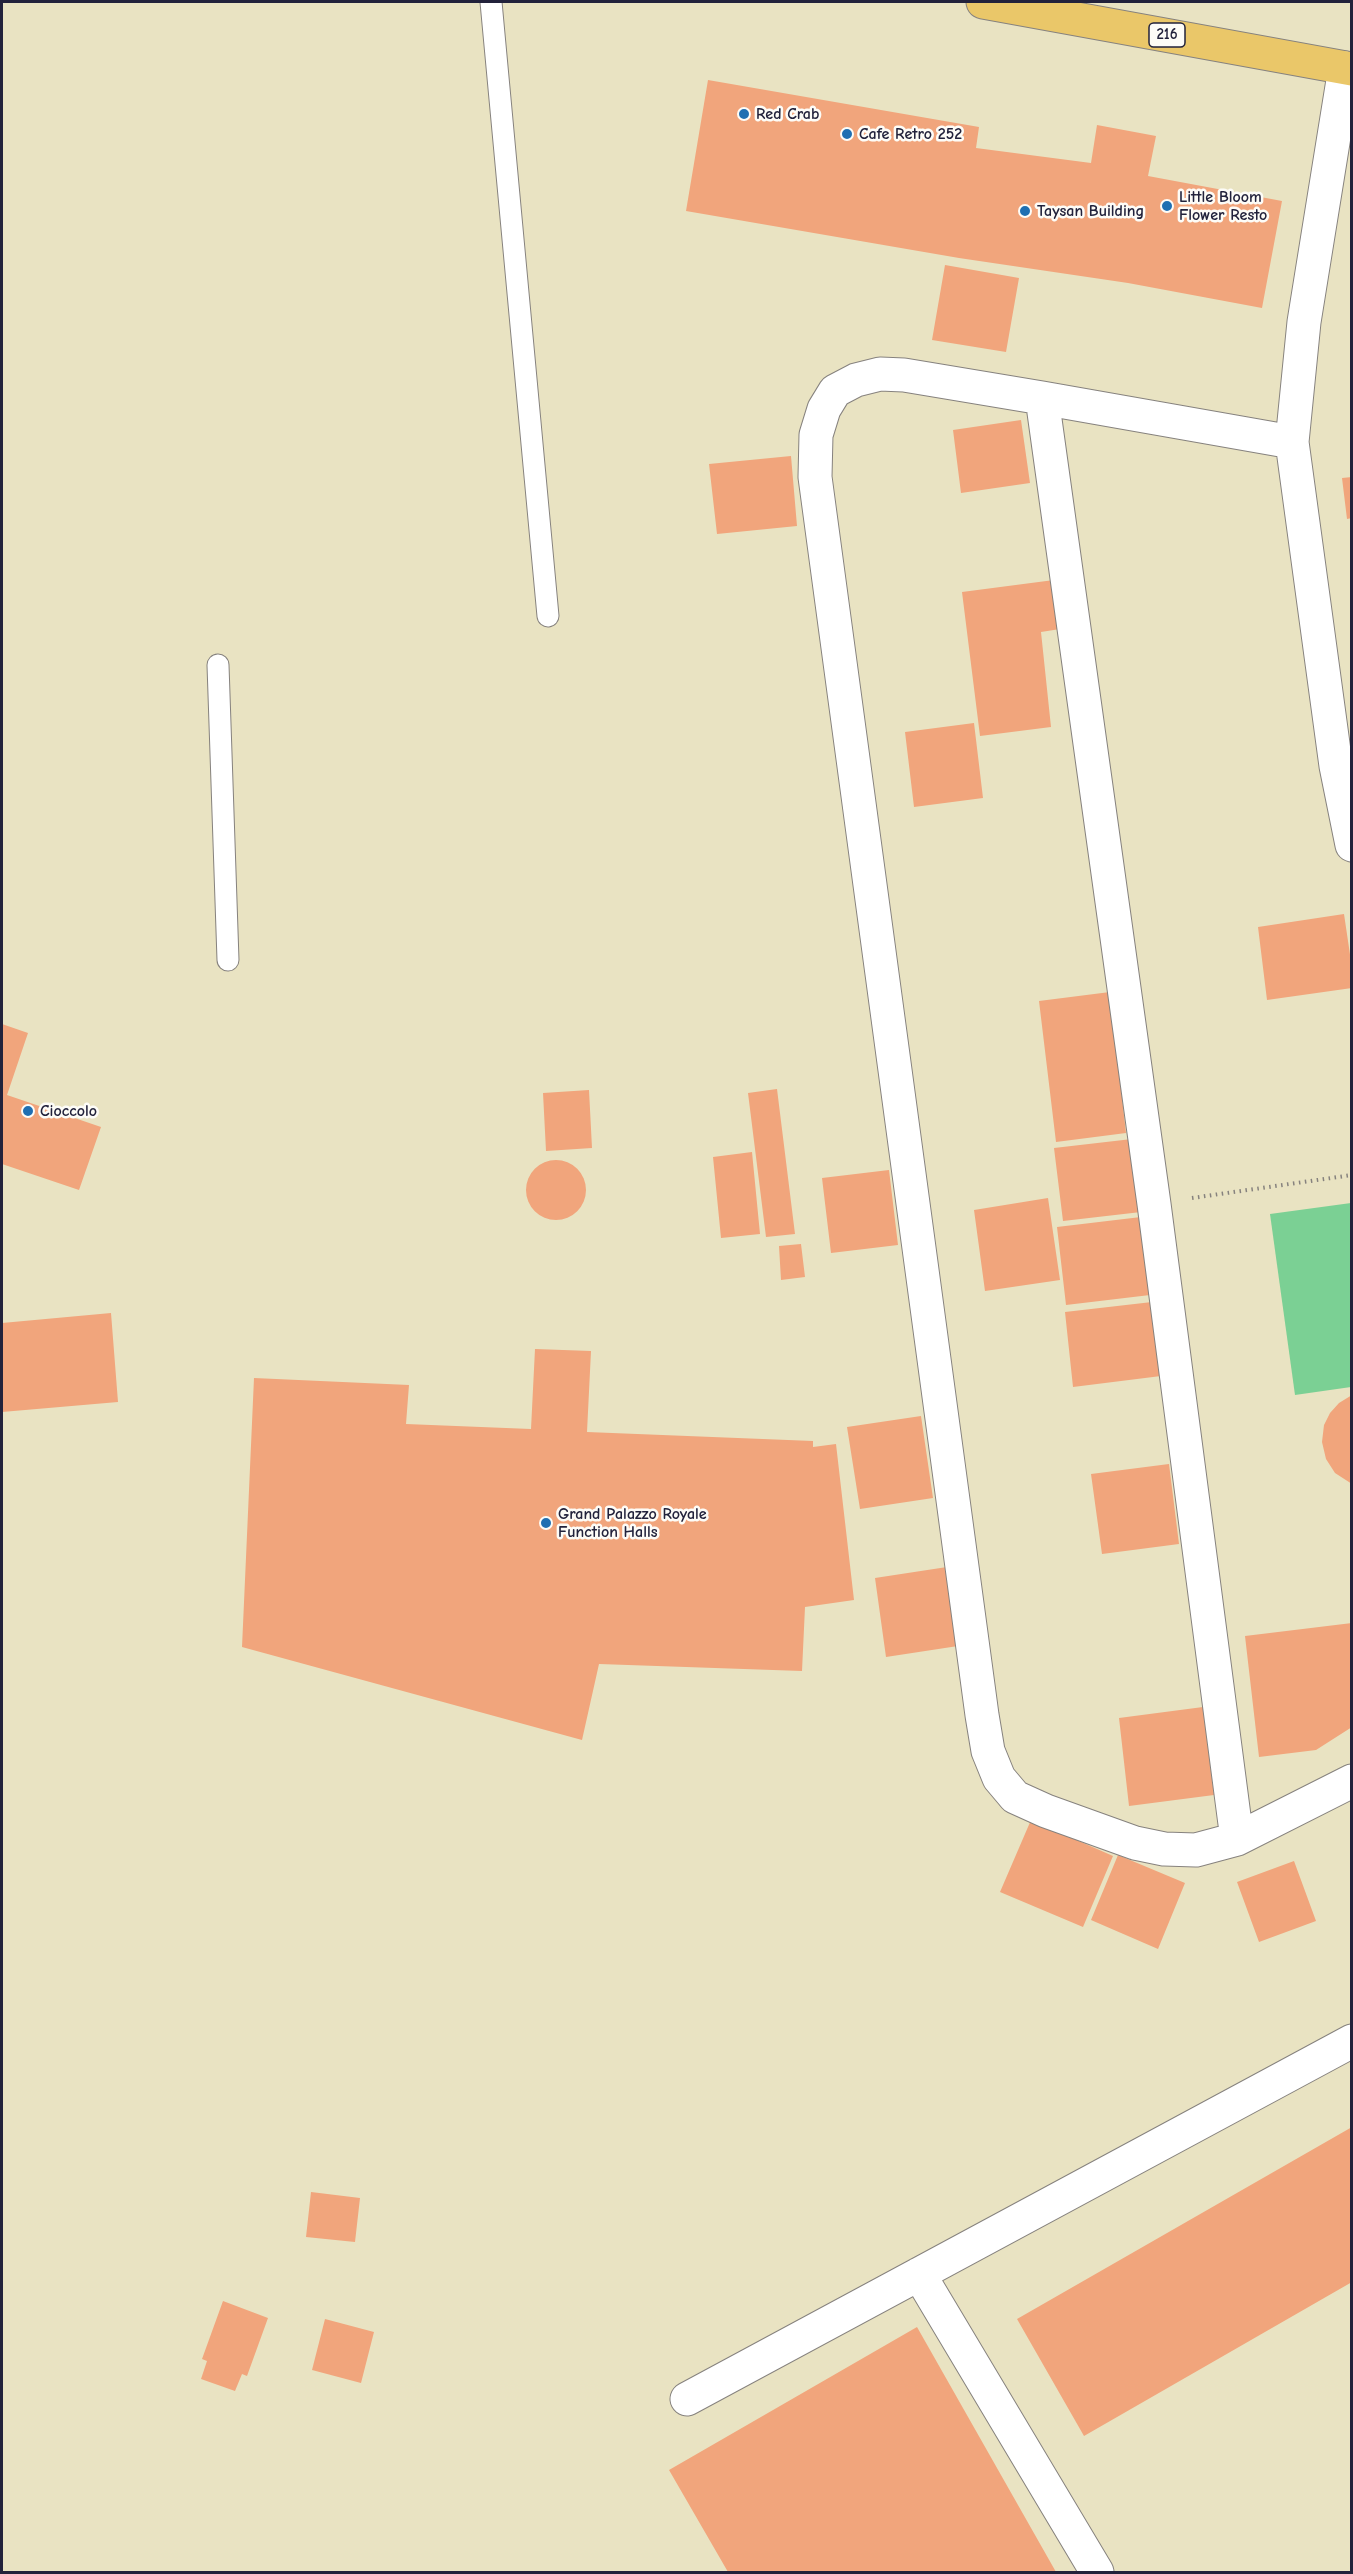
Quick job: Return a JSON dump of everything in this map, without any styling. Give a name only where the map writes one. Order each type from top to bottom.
[{"type":"main road","name":"216","points":[[983,2],[1054,7],[1348,68]]},
{"type":"street","points":[[1348,68],[1304,322],[1292,442],[1336,766],[1352,845]]},
{"type":"street","points":[[1292,442],[904,375],[880,374],[856,380],[835,391],[824,409],[816,435],[814,477],[988,1751],[999,1778],[1015,1797],[1046,1811],[1135,1843],[1164,1849],[1196,1850],[1237,1839],[1352,1781]]},
{"type":"street","points":[[1042,398],[1154,1204],[1237,1839]]},
{"type":"street","points":[[687,2399],[1352,2041]]},
{"type":"street","points":[[919,2274],[1097,2572]]},
{"type":"lane","points":[[491,2],[548,616]]},
{"type":"lane","points":[[218,665],[228,960]]},
{"type":"path","points":[[1154,1204],[1352,1175]]},
{"type":"green space","points":[[1351,1203],[1351,1387],[1295,1395],[1270,1214]]},
{"type":"building","points":[[708,80],[979,127],[976,148],[1091,163],[1097,125],[1156,136],[1148,176],[1282,201],[1262,308],[1128,283],[959,258],[686,211]]},
{"type":"building","points":[[945,265],[1019,278],[1006,352],[932,340]]},
{"type":"building","points":[[1021,420],[1030,483],[961,493],[953,430]]},
{"type":"building","points":[[791,456],[797,526],[717,534],[709,464]]},
{"type":"building","points":[[1352,477],[1352,518],[1347,519],[1342,478]]},
{"type":"building","points":[[1054,580],[1060,629],[1041,632],[1051,727],[980,736],[962,592]]},
{"type":"building","points":[[974,723],[983,798],[914,807],[905,732]]},
{"type":"building","points":[[1344,914],[1352,968],[1352,988],[1267,1000],[1258,927]]},
{"type":"building","points":[[1110,992],[1126,1133],[1056,1142],[1039,1001]]},
{"type":"building","name":"Cioccolo","points":[[2,1024],[28,1033],[7,1095],[101,1127],[79,1190],[2,1164]]},
{"type":"building","points":[[777,1089],[795,1234],[766,1237],[748,1093]]},
{"type":"building","points":[[589,1090],[592,1148],[546,1151],[543,1093]]},
{"type":"building","points":[[1132,1139],[1141,1212],[1063,1221],[1054,1148]]},
{"type":"building","points":[[752,1152],[760,1234],[721,1238],[713,1157]]},
{"type":"building","points":[[550,1160],[562,1160],[573,1165],[581,1173],[586,1190],[584,1202],[573,1215],[562,1220],[550,1220],[539,1215],[531,1207],[526,1196],[526,1184],[531,1173],[539,1165]]},
{"type":"building","points":[[889,1170],[898,1245],[831,1253],[822,1178]]},
{"type":"building","points":[[1048,1198],[1060,1280],[985,1291],[974,1210]]},
{"type":"building","points":[[1141,1217],[1150,1295],[1066,1305],[1057,1227]]},
{"type":"building","points":[[801,1244],[805,1277],[781,1280],[779,1246]]},
{"type":"building","points":[[1152,1302],[1161,1376],[1073,1387],[1065,1312]]},
{"type":"building","points":[[111,1313],[118,1402],[2,1412],[2,1323]]},
{"type":"building","name":"Grand Palazzo Royale Function Halls","points":[[535,1349],[591,1351],[587,1432],[813,1441],[813,1447],[836,1444],[854,1600],[805,1607],[802,1671],[599,1664],[582,1740],[242,1647],[254,1378],[409,1385],[406,1424],[531,1429]]},
{"type":"building","points":[[1352,1395],[1352,1484],[1335,1473],[1326,1459],[1322,1442],[1324,1425],[1330,1413],[1339,1403]]},
{"type":"building","points":[[921,1416],[933,1498],[860,1509],[847,1427]]},
{"type":"building","points":[[1169,1464],[1179,1544],[1102,1554],[1091,1474]]},
{"type":"building","points":[[947,1567],[958,1646],[886,1657],[875,1578]]},
{"type":"building","points":[[1352,1623],[1352,1727],[1316,1750],[1259,1757],[1245,1636]]},
{"type":"building","points":[[1203,1707],[1214,1795],[1129,1806],[1119,1718]]},
{"type":"building","points":[[1031,1820],[1113,1856],[1083,1927],[1000,1892]]},
{"type":"building","points":[[1118,1855],[1185,1883],[1158,1949],[1091,1920]]},
{"type":"building","points":[[1294,1861],[1316,1921],[1259,1942],[1237,1882]]},
{"type":"building","points":[[1352,2127],[1352,2282],[1084,2436],[1017,2319]]},
{"type":"building","points":[[311,2192],[360,2198],[355,2242],[306,2237]]},
{"type":"building","points":[[223,2301],[268,2318],[247,2376],[242,2374],[235,2391],[201,2379],[207,2361],[202,2359]]},
{"type":"building","points":[[325,2319],[374,2332],[361,2383],[312,2370]]},
{"type":"building","points":[[917,2327],[1056,2572],[728,2572],[669,2470]]},
{"type":"place","name":"Red Crab","points":[[744,114]]},
{"type":"place","name":"Cafe Retro 252","points":[[847,134]]},
{"type":"place","name":"Little Bloom Flower Resto","points":[[1167,206]]},
{"type":"place","name":"Taysan Building","points":[[1025,211]]},
{"type":"place","name":"Cioccolo","points":[[28,1111]]},
{"type":"place","name":"Grand Palazzo Royale Function Halls","points":[[546,1523]]}]
